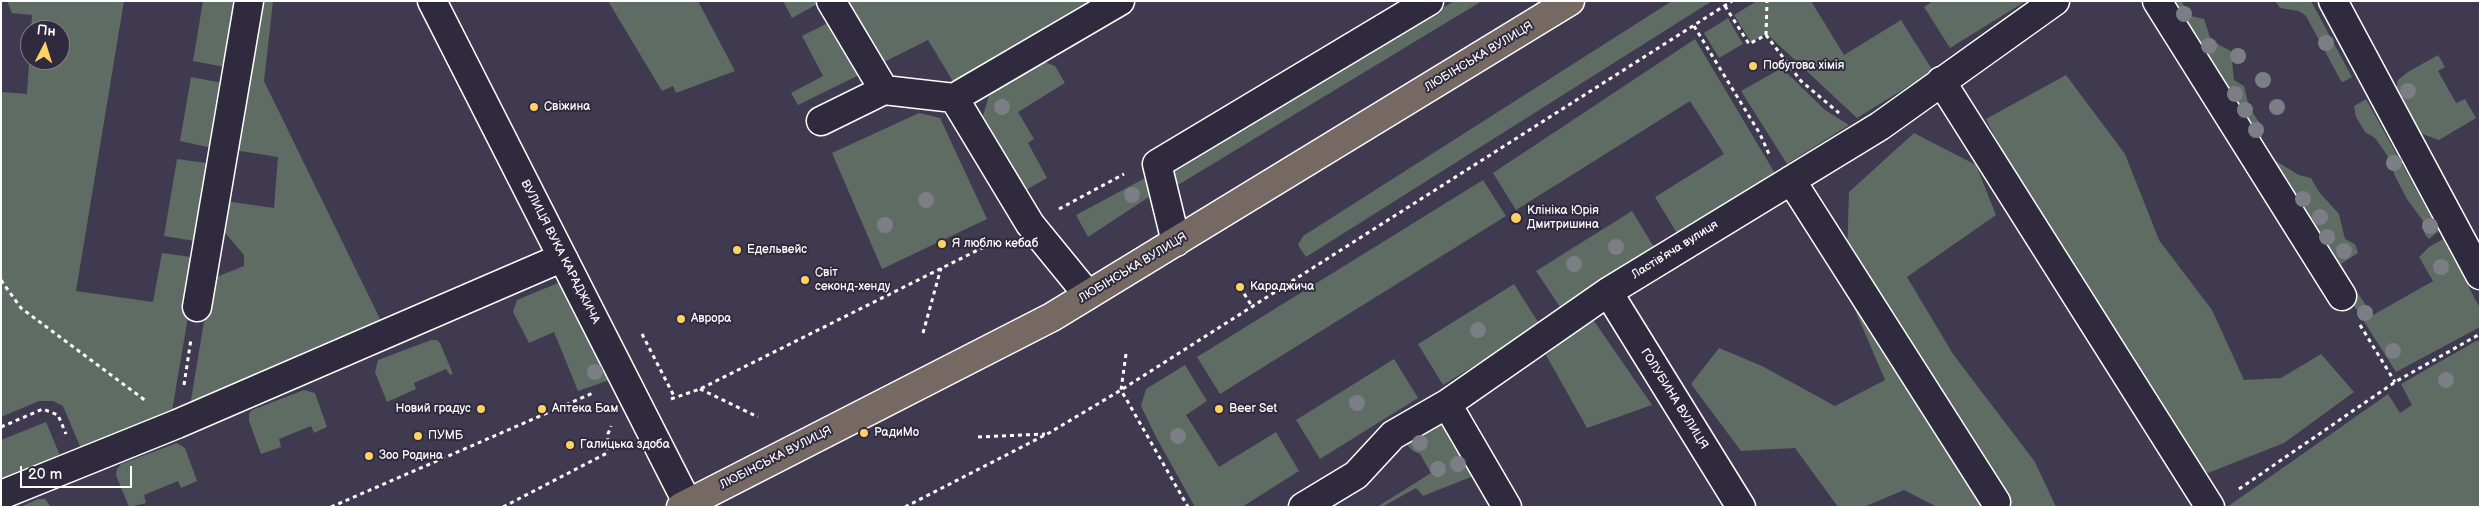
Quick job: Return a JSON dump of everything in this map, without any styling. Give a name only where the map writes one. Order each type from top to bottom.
[{"type":"main road","name":"ЛЮБІНСЬКА ВУЛИЦЯ","points":[[684,505],[1043,321],[1176,242],[1570,1]]},
{"type":"street","points":[[197,307],[249,1]]},
{"type":"street","name":"ВУЛИЦЯ ВУКА КАРАДЖИЧА","points":[[432,1],[564,260],[684,505]]},
{"type":"street","points":[[831,1],[884,90]]},
{"type":"street","points":[[821,121],[884,90],[954,98],[1120,1]]},
{"type":"street","points":[[1176,242],[1157,164],[1429,1]]},
{"type":"street","name":"Ластівʼяча вулиця","points":[[1302,507],[1356,475],[1393,435],[1447,404],[1608,292],[1880,126],[2055,1]]},
{"type":"street","points":[[2157,1],[2342,296]]},
{"type":"street","points":[[2333,1],[2480,274]]},
{"type":"street","points":[[1941,81],[2210,507]]},
{"type":"street","points":[[954,98],[1030,224],[1088,295]]},
{"type":"street","points":[[1787,182],[1996,502]]},
{"type":"street","points":[[1,494],[177,424],[543,266],[564,260]]},
{"type":"street","name":"ГОЛУБИНА ВУЛИЦЯ","points":[[1608,292],[1741,507]]},
{"type":"street","points":[[1447,404],[1507,507]]},
{"type":"path","points":[[905,507],[1049,433],[1121,390],[1253,308],[1732,1]]},
{"type":"path","points":[[1767,1],[1766,35],[1801,81],[1831,107],[1851,120],[1880,126]]},
{"type":"path","points":[[1725,6],[1749,44],[1766,35]]},
{"type":"path","points":[[1694,26],[1787,182]]},
{"type":"path","points":[[668,400],[700,389],[941,268],[923,333]]},
{"type":"path","points":[[1,280],[21,308],[177,424],[197,307]]},
{"type":"path","points":[[1240,287],[1253,308]]},
{"type":"path","points":[[2342,296],[2395,382]]},
{"type":"path","points":[[2238,490],[2395,382],[2480,334]]},
{"type":"path","points":[[1126,354],[1121,390],[1188,507]]},
{"type":"path","points":[[700,389],[758,417]]},
{"type":"path","points":[[331,507],[596,391]]},
{"type":"path","points":[[1,426],[43,409],[58,415],[77,464]]},
{"type":"path","points":[[503,507],[607,452],[608,434],[614,422]]},
{"type":"path","points":[[978,437],[1049,433]]},
{"type":"shaded area","points":[[7,1],[124,1],[76,291],[153,302],[162,253],[198,258],[172,411],[81,449],[63,406],[53,401],[39,401],[1,417],[1,92],[27,94],[29,70],[70,70],[70,20],[32,20],[32,15],[12,13]]},
{"type":"shaded area","points":[[203,1],[242,1],[230,68],[193,61]]},
{"type":"shaded area","points":[[258,1],[273,1],[264,81],[382,323],[190,406],[211,279],[244,266],[244,255],[221,228],[225,201],[274,208],[278,157],[234,150]]},
{"type":"shaded area","points":[[608,1],[698,1],[735,71],[676,93],[673,86],[662,91]]},
{"type":"shaded area","points":[[783,1],[823,1],[792,18]]},
{"type":"shaded area","points":[[843,1],[1103,1],[954,83],[928,40],[880,64]]},
{"type":"shaded area","points":[[1454,1],[1482,1],[1178,185],[1167,180],[1165,171],[1282,106]]},
{"type":"shaded area","points":[[1672,1],[1712,1],[1306,257],[1298,245],[1303,236]]},
{"type":"shaded area","points":[[1757,1],[1811,1],[1844,55],[1901,20],[1933,71],[1857,118],[1767,34],[1751,42],[1734,15]]},
{"type":"shaded area","points":[[1933,1],[2026,1],[1950,48],[1924,7]]},
{"type":"shaded area","points":[[2175,1],[2181,1],[2191,16],[2204,19],[2210,37],[2219,45],[2231,51],[2234,80],[2244,86],[2249,107],[2263,128],[2261,140],[2274,160],[2299,175],[2311,178],[2319,192],[2339,214],[2345,239],[2355,244],[2358,253],[2341,264],[2354,287],[2347,296],[2175,9]]},
{"type":"shaded area","points":[[2275,1],[2311,1],[2352,77],[2343,82],[2341,81],[2306,16],[2299,11],[2280,8]]},
{"type":"shaded area","points":[[1728,18],[1743,44],[1719,58],[1704,33]]},
{"type":"shaded area","points":[[834,20],[863,73],[798,105],[791,93],[823,76],[802,36]]},
{"type":"shaded area","points":[[1695,39],[1776,175],[1678,235],[1655,197],[1724,154],[1690,101],[1516,210],[1493,173]]},
{"type":"shaded area","points":[[2438,55],[2445,67],[2438,71],[2456,103],[2465,99],[2476,118],[2439,140],[2422,134],[2396,89],[2398,80]]},
{"type":"shaded area","points":[[1045,62],[1055,66],[1065,83],[1018,112],[1034,139],[1028,143],[1047,178],[1026,190],[983,116],[991,89]]},
{"type":"shaded area","points":[[1782,68],[1825,110],[1849,125],[1787,164],[1741,91]]},
{"type":"shaded area","points":[[2066,75],[2125,154],[2159,240],[2212,310],[2244,380],[2281,378],[2321,354],[2354,392],[2284,443],[2208,473],[2158,436],[2054,256],[1986,119]]},
{"type":"shaded area","points":[[191,77],[228,84],[217,149],[180,141]]},
{"type":"shaded area","points":[[2366,99],[2439,231],[2429,239],[2425,235],[2423,221],[2407,199],[2387,155],[2375,138],[2365,132],[2356,117],[2354,106]]},
{"type":"shaded area","points":[[919,113],[940,118],[987,219],[882,269],[832,153]]},
{"type":"shaded area","points":[[1914,133],[1976,165],[1996,215],[1907,277],[1953,354],[2035,462],[2056,507],[1937,507],[1904,490],[1864,507],[1838,507],[1795,448],[1741,451],[1691,384],[1719,348],[1762,366],[1835,406],[1885,380],[1846,289],[1849,192]]},
{"type":"shaded area","points":[[177,159],[214,164],[201,242],[164,236]]},
{"type":"shaded area","points":[[1149,176],[1155,193],[1088,237],[1076,215]]},
{"type":"shaded area","points":[[1483,180],[1506,216],[1220,394],[1197,357]]},
{"type":"shaded area","points":[[1632,211],[1657,252],[1562,310],[1536,271]]},
{"type":"shaded area","points":[[2443,239],[2480,308],[2480,327],[2396,372],[2349,298],[2356,291],[2373,315],[2433,281],[2419,257],[2429,247]]},
{"type":"shaded area","points":[[565,280],[618,377],[578,391],[554,332],[529,343],[513,312],[517,300]]},
{"type":"shaded area","points":[[1514,284],[1540,325],[1443,385],[1418,344]]},
{"type":"shaded area","points":[[1592,318],[1652,405],[1587,428],[1546,355]]},
{"type":"shaded area","points":[[431,340],[437,340],[440,343],[453,374],[450,375],[446,369],[414,383],[416,389],[387,402],[375,372],[378,360]]},
{"type":"shaded area","points":[[2476,341],[2480,341],[2480,507],[2227,507],[2388,394],[2400,413],[2412,405],[2401,384]]},
{"type":"shaded area","points":[[1394,359],[1418,398],[1320,459],[1296,420]]},
{"type":"shaded area","points":[[1185,365],[1207,401],[1186,415],[1219,467],[1276,432],[1299,471],[1242,507],[1195,507],[1141,406],[1146,389]]},
{"type":"shaded area","points":[[304,390],[315,393],[327,427],[314,433],[311,426],[279,439],[281,447],[261,454],[249,421],[249,414],[252,410]]},
{"type":"shaded area","points":[[1438,421],[1444,423],[1476,475],[1423,496],[1416,488],[1382,507],[1377,507],[1431,473],[1420,454],[1413,451],[1407,445],[1408,440]]},
{"type":"shaded area","points":[[46,422],[61,458],[1,483],[1,440]]},
{"type":"shaded area","points":[[177,443],[185,448],[197,481],[181,488],[178,481],[144,495],[146,503],[129,507],[116,475],[117,469],[121,464]]},
{"type":"shaded area","points":[[38,499],[45,499],[51,507],[20,507]]},
{"type":"place","name":"Побутова хімія","points":[[1753,66]]},
{"type":"place","name":"Свіжина","points":[[534,107]]},
{"type":"place","name":"Клініка Юрія Дмитришина","points":[[1516,218]]},
{"type":"place","name":"Я люблю кебаб","points":[[942,244]]},
{"type":"place","name":"Едельвейс","points":[[737,250]]},
{"type":"place","name":"Світ секонд-хенду","points":[[805,280]]},
{"type":"place","name":"Караджича","points":[[1240,287]]},
{"type":"place","name":"Аврора","points":[[681,319]]},
{"type":"place","name":"Новий градус","points":[[481,409]]},
{"type":"place","name":"Аптека Бам","points":[[542,409]]},
{"type":"place","name":"Beer Set","points":[[1219,409]]},
{"type":"place","name":"РадиМо","points":[[864,433]]},
{"type":"place","name":"ПУМБ","points":[[418,436]]},
{"type":"place","name":"Галицька здоба","points":[[570,445]]},
{"type":"place","name":"Зоо Родина","points":[[369,456]]}]
